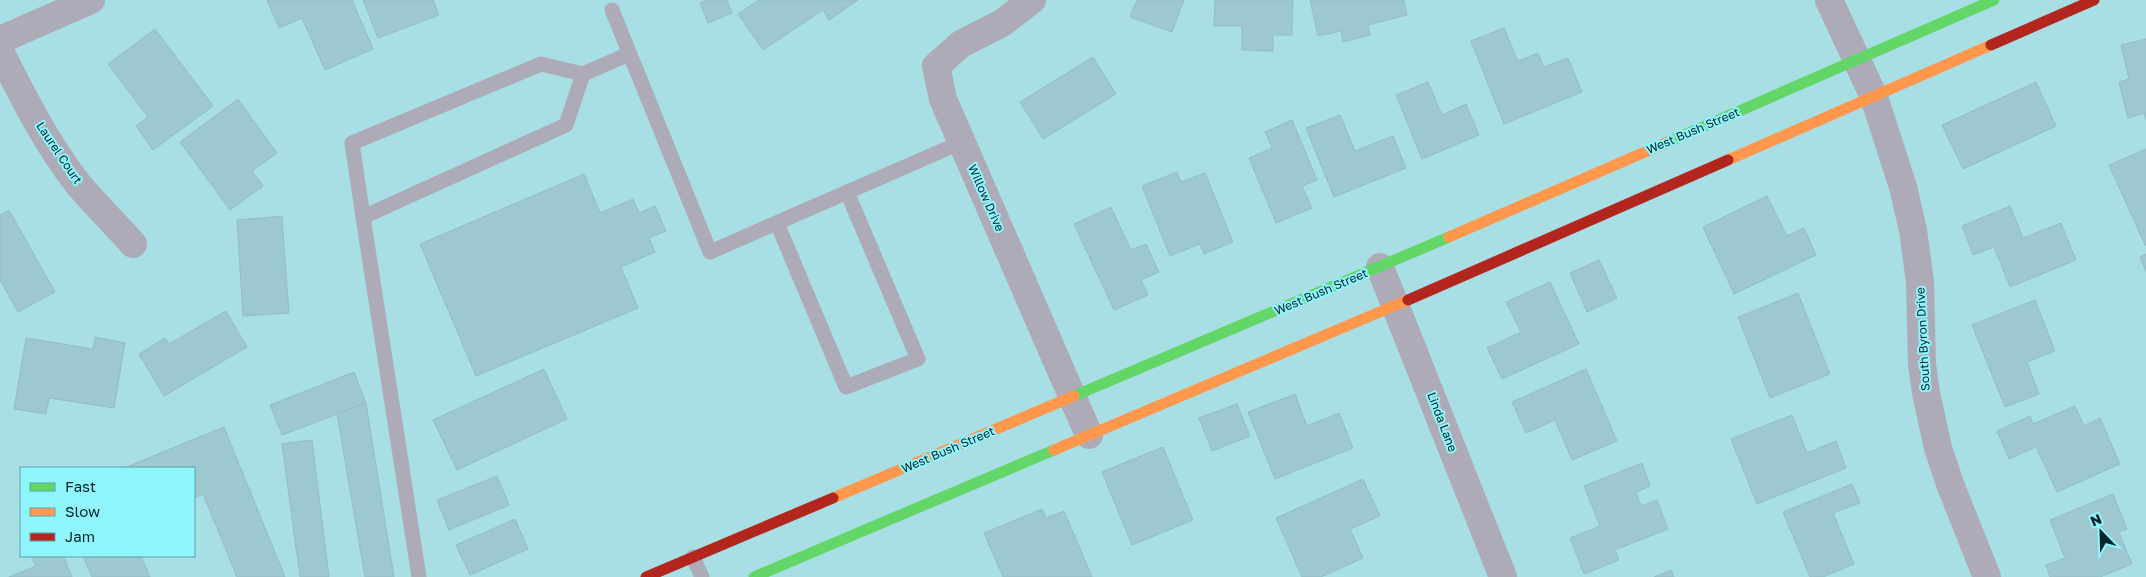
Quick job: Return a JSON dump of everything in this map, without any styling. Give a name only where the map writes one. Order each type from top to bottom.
[{"type":"main road","name":"West Bush Street","points":[[646,577],[1380,267],[1994,0]]},
{"type":"main road","points":[[754,577],[1396,305],[2094,0]]},
{"type":"street","points":[[0,40],[91,0]]},
{"type":"street","name":"Willow Drive","points":[[1032,0],[1002,23],[961,44],[936,66],[943,99],[1089,435]]},
{"type":"street","name":"South Byron Drive","points":[[1829,0],[1874,97],[1903,187],[1913,230],[1920,282],[1922,364],[1926,393],[1938,448],[1950,484],[1987,577]]},
{"type":"street","name":"Laurel Court","points":[[0,51],[30,110],[55,150],[78,183],[133,244]]},
{"type":"street","name":"Linda Lane","points":[[1380,267],[1503,577]]},
{"type":"lane","points":[[612,10],[710,252],[962,142]]},
{"type":"lane","points":[[419,577],[352,143],[541,64],[583,74],[629,54]]},
{"type":"lane","points":[[363,217],[566,126],[583,74]]},
{"type":"lane","points":[[777,223],[846,387],[918,359],[847,192]]},
{"type":"lane","points":[[693,557],[702,577]]},
{"type":"building","points":[[267,0],[352,0],[373,49],[325,70],[302,18],[279,28]]},
{"type":"building","points":[[363,0],[433,0],[439,15],[378,38]]},
{"type":"building","points":[[707,0],[727,0],[732,13],[708,23],[700,3]]},
{"type":"building","points":[[759,0],[858,0],[829,20],[823,10],[763,50],[738,14]]},
{"type":"building","points":[[1137,0],[1184,0],[1172,32],[1130,17]]},
{"type":"building","points":[[1215,0],[1293,0],[1292,35],[1273,35],[1273,51],[1242,50],[1242,26],[1214,26]]},
{"type":"building","points":[[1310,0],[1404,0],[1407,15],[1368,25],[1370,35],[1343,42],[1341,31],[1318,36]]},
{"type":"building","points":[[1504,28],[1518,61],[1538,53],[1544,67],[1568,58],[1582,92],[1504,124],[1471,41]]},
{"type":"building","points":[[155,29],[213,106],[153,150],[136,126],[148,117],[108,64]]},
{"type":"building","points":[[2146,39],[2146,120],[2144,113],[2128,118],[2119,82],[2129,79],[2121,45]]},
{"type":"building","points":[[1093,57],[1116,94],[1043,139],[1020,102]]},
{"type":"building","points":[[1428,82],[1442,115],[1466,104],[1479,135],[1422,159],[1396,95]]},
{"type":"building","points":[[2036,82],[2056,126],[1963,169],[1942,125]]},
{"type":"building","points":[[238,99],[277,153],[252,171],[263,186],[230,210],[180,142]]},
{"type":"building","points":[[1340,115],[1355,151],[1393,136],[1406,168],[1334,197],[1306,128]]},
{"type":"building","points":[[1292,120],[1317,180],[1302,186],[1312,208],[1276,223],[1249,158],[1272,148],[1265,132]]},
{"type":"building","points":[[2146,149],[2146,245],[2145,245],[2109,165]]},
{"type":"building","points":[[1177,172],[1181,182],[1205,173],[1233,242],[1204,254],[1200,244],[1170,256],[1142,186]]},
{"type":"building","points":[[584,174],[600,213],[633,199],[639,213],[655,206],[666,231],[649,238],[655,252],[621,267],[638,308],[476,376],[420,244]]},
{"type":"building","points":[[1767,196],[1787,236],[1804,228],[1816,255],[1734,294],[1703,227]]},
{"type":"building","points":[[2010,206],[2023,238],[2061,223],[2076,260],[2010,287],[1994,247],[1973,255],[1962,226]]},
{"type":"building","points":[[1111,207],[1131,250],[1146,244],[1159,272],[1141,280],[1148,295],[1114,310],[1074,224]]},
{"type":"building","points":[[9,210],[55,292],[18,312],[0,280],[0,215]]},
{"type":"building","points":[[282,216],[289,313],[243,316],[237,220]]},
{"type":"building","points":[[2146,254],[2146,272],[2140,257]]},
{"type":"building","points":[[1599,260],[1617,298],[1587,312],[1570,273]]},
{"type":"building","points":[[1550,282],[1579,344],[1502,379],[1487,348],[1521,332],[1506,302]]},
{"type":"building","points":[[1798,293],[1830,374],[1770,398],[1738,317]]},
{"type":"building","points":[[2035,300],[2055,351],[2027,362],[2039,394],[2005,407],[1972,325]]},
{"type":"building","points":[[226,311],[247,347],[164,396],[139,354],[165,338],[169,344]]},
{"type":"building","points":[[95,337],[125,343],[114,408],[49,398],[46,414],[14,409],[26,338],[93,349]]},
{"type":"building","points":[[544,369],[567,419],[457,470],[433,420]]},
{"type":"building","points":[[1586,369],[1617,441],[1572,460],[1555,420],[1526,433],[1512,402]]},
{"type":"building","points":[[354,372],[366,403],[282,435],[270,405]]},
{"type":"building","points":[[1295,394],[1307,426],[1339,413],[1353,448],[1275,479],[1248,412]]},
{"type":"building","points":[[366,403],[394,577],[365,577],[337,414]]},
{"type":"building","points":[[1237,404],[1250,436],[1212,451],[1199,418]]},
{"type":"building","points":[[2075,406],[2084,426],[2100,418],[2120,464],[2057,492],[2036,447],[2009,459],[1997,431],[2030,416],[2033,424]]},
{"type":"building","points":[[1792,415],[1807,453],[1836,441],[1846,468],[1757,504],[1731,439]]},
{"type":"building","points":[[224,427],[285,577],[237,577],[203,494],[195,498],[195,467],[126,467]]},
{"type":"building","points":[[312,440],[329,577],[300,577],[282,444]]},
{"type":"building","points":[[1163,447],[1193,520],[1132,545],[1102,472]]},
{"type":"building","points":[[1642,463],[1650,486],[1636,492],[1641,506],[1657,500],[1668,529],[1615,550],[1619,560],[1584,574],[1570,538],[1600,526],[1584,486]]},
{"type":"building","points":[[497,476],[509,505],[449,530],[437,500]]},
{"type":"building","points":[[1363,479],[1380,516],[1350,529],[1363,558],[1321,577],[1302,577],[1276,518]]},
{"type":"building","points":[[1852,484],[1860,503],[1833,513],[1854,564],[1823,577],[1810,577],[1783,512]]},
{"type":"building","points":[[2113,494],[2127,529],[2119,532],[2132,564],[2100,577],[2050,577],[2046,565],[2065,558],[2050,520]]},
{"type":"building","points":[[1042,509],[1046,518],[1064,511],[1092,577],[1003,577],[984,533]]},
{"type":"building","points":[[515,519],[528,549],[470,575],[456,545]]},
{"type":"building","points":[[32,557],[63,557],[72,577],[9,577],[36,566]]},
{"type":"building","points":[[83,557],[141,557],[150,577],[92,577]]},
{"type":"building","points":[[1671,570],[1674,577],[1654,577]]},
{"type":"traffic: fast","points":[[1668,142],[1994,0]]},
{"type":"traffic: fast","points":[[1074,396],[1449,237]]},
{"type":"traffic: fast","points":[[754,577],[1054,450]]},
{"type":"traffic: slow","points":[[1728,160],[1991,45]]},
{"type":"traffic: slow","points":[[1449,237],[1668,142]]},
{"type":"traffic: slow","points":[[1054,450],[1408,300]]},
{"type":"traffic: slow","points":[[833,498],[1074,396]]},
{"type":"traffic: jam","points":[[1991,45],[2094,0]]},
{"type":"traffic: jam","points":[[1408,300],[1728,160]]},
{"type":"traffic: jam","points":[[646,577],[833,498]]}]
